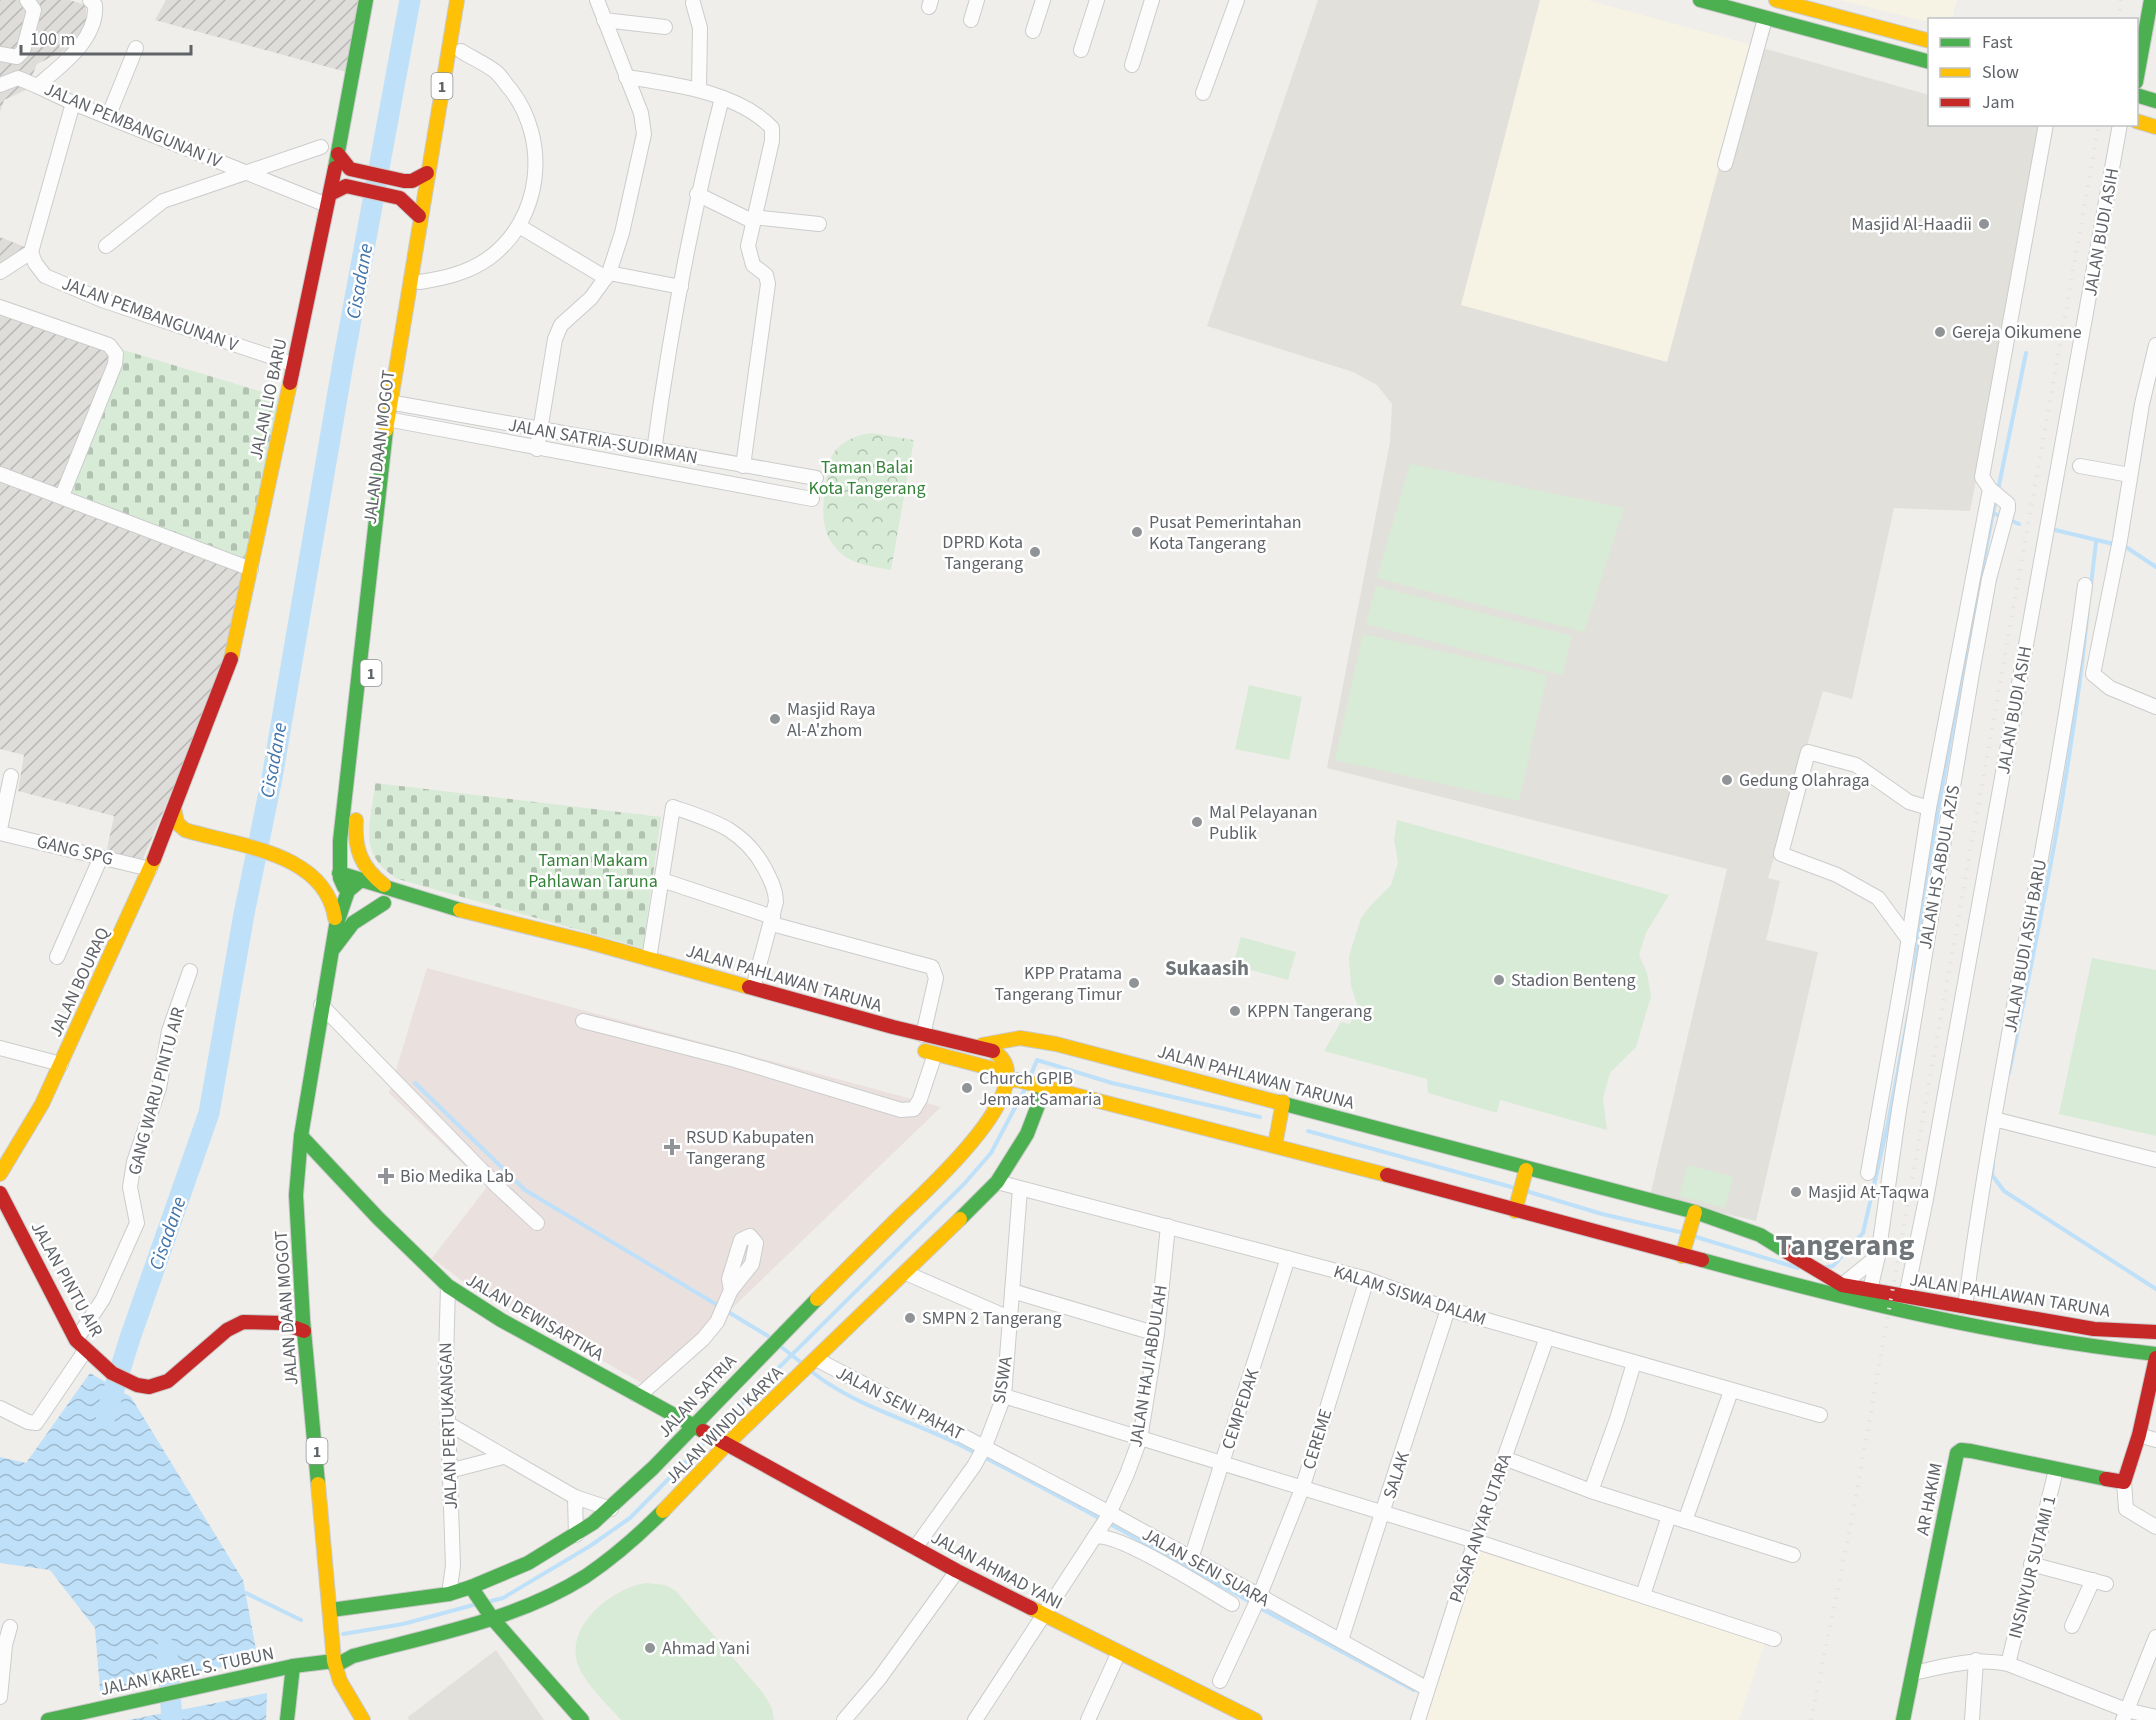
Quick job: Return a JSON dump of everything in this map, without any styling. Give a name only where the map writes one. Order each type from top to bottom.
[{"type":"main road","name":"JALAN LIO BARU","points":[[176,803],[232,656],[329,200],[366,0]]},
{"type":"main road","name":"JALAN DAAN MOGOT","points":[[396,403],[419,216],[457,0]]},
{"type":"main road","name":"JALAN DAAN MOGOT","points":[[363,1720],[348,1697],[334,1664],[331,1610],[304,1331],[296,1195],[301,1136],[321,1005],[336,926],[348,891],[342,884],[339,873],[340,841],[393,421],[470,0]]},
{"type":"main road","points":[[1700,0],[1928,62]]},
{"type":"main road","points":[[1776,0],[1928,41]]},
{"type":"main road","points":[[2138,71],[2151,0]]},
{"type":"main road","points":[[2138,96],[2156,101]]},
{"type":"main road","points":[[2138,99],[2156,125]]},
{"type":"main road","points":[[2138,121],[2156,125]]},
{"type":"main road","points":[[338,154],[350,169],[404,181],[412,181],[426,173]]},
{"type":"main road","points":[[329,200],[346,186],[400,198],[419,216]]},
{"type":"main road","name":"JALAN DAAN MOGOT","points":[[389,888],[361,863],[355,845],[393,421]]},
{"type":"main road","points":[[176,803],[180,827],[296,864],[322,883],[329,894],[336,926]]},
{"type":"main road","name":"JALAN BOURAQ","points":[[2,1172],[42,1104],[61,1064],[150,869],[176,803]]},
{"type":"main road","points":[[296,864],[321,860],[340,841]]},
{"type":"main road","name":"JALAN PAHLAWAN TARUNA","points":[[339,873],[445,906],[649,959],[923,1035],[982,1045],[1020,1038],[1056,1044],[1283,1102],[1525,1174],[1749,1230],[1805,1260],[1838,1283],[2094,1329],[2156,1332]]},
{"type":"main road","points":[[348,891],[361,880]]},
{"type":"main road","points":[[348,891],[506,936]]},
{"type":"main road","points":[[331,952],[353,923],[384,903]]},
{"type":"main road","name":"JALAN PAHLAWAN TARUNA","points":[[529,942],[994,1069],[1011,1080],[1516,1207],[1861,1303],[2073,1345],[2156,1356]]},
{"type":"main road","points":[[982,1045],[999,1054],[1011,1080]]},
{"type":"main road","name":"JALAN SATRIA","points":[[331,1610],[472,1588],[520,1567],[576,1535],[611,1509],[695,1427],[768,1347],[972,1144],[994,1113],[1011,1080]]},
{"type":"main road","name":"JALAN WINDU KARYA","points":[[334,1664],[353,1656],[491,1617],[562,1589],[607,1561],[647,1527],[725,1444],[906,1273],[997,1182],[1027,1134],[1041,1086]]},
{"type":"main road","points":[[1275,1145],[1283,1102]]},
{"type":"main road","name":"JALAN DEWISARTIKA","points":[[301,1136],[378,1218],[448,1286],[501,1320],[725,1444]]},
{"type":"main road","points":[[0,1194],[2,1172]]},
{"type":"main road","points":[[1516,1207],[1525,1174]]},
{"type":"main road","name":"JALAN PINTU AIR","points":[[0,1194],[85,1349],[112,1373],[137,1385],[148,1387],[168,1381],[227,1330],[243,1322],[282,1323],[304,1331]]},
{"type":"main road","points":[[1683,1252],[1694,1216]]},
{"type":"main road","points":[[2124,1482],[2139,1435],[2156,1356]]},
{"type":"main road","name":"JALAN AHMAD YANI","points":[[725,1444],[957,1571],[1256,1720]]},
{"type":"main road","name":"AR HAKIM","points":[[1903,1720],[1957,1453],[1961,1450],[1971,1451],[2124,1482]]},
{"type":"main road","points":[[317,1661],[321,1633],[321,1592],[327,1570]]},
{"type":"main road","points":[[472,1588],[491,1617],[582,1720]]},
{"type":"main road","name":"JALAN KAREL S. TUBUN","points":[[48,1720],[317,1661],[334,1664]]},
{"type":"main road","points":[[287,1720],[293,1666]]},
{"type":"street","points":[[0,54],[17,57],[23,51],[34,10],[27,0]]},
{"type":"street","name":"JALAN PEMBANGUNAN IV","points":[[90,0],[95,5],[96,14],[85,40],[38,86],[74,103],[245,172],[329,200]]},
{"type":"street","points":[[537,449],[555,339],[561,325],[591,298],[607,275],[622,233],[644,134],[641,113],[597,0]]},
{"type":"street","points":[[971,20],[977,0]]},
{"type":"street","points":[[1034,31],[1043,0]]},
{"type":"street","points":[[1081,50],[1097,0]]},
{"type":"street","points":[[1132,65],[1152,0]]},
{"type":"street","points":[[688,1],[700,28],[699,89]]},
{"type":"street","points":[[1203,93],[1233,1]]},
{"type":"street","points":[[1725,164],[1765,18]]},
{"type":"street","points":[[604,20],[665,27]]},
{"type":"street","points":[[108,117],[136,48]]},
{"type":"street","points":[[420,282],[457,275],[489,258],[519,226],[533,192],[536,148],[524,107],[498,73],[461,51]]},
{"type":"street","points":[[626,77],[699,89],[764,119],[772,128],[772,141],[748,246],[753,265],[766,275],[768,284],[742,466]]},
{"type":"street","points":[[0,84],[18,78],[38,86]]},
{"type":"street","points":[[654,451],[697,194],[722,98]]},
{"type":"street","points":[[0,272],[31,252],[74,103]]},
{"type":"street","points":[[1981,577],[2004,533],[2008,504],[1993,492],[1982,477],[2046,126]]},
{"type":"street","name":"JALAN BUDI ASIH","points":[[1906,1296],[2121,126]]},
{"type":"street","points":[[106,246],[163,201],[321,147]]},
{"type":"street","points":[[697,194],[753,219],[819,224]]},
{"type":"street","points":[[519,226],[607,275],[681,286]]},
{"type":"street","name":"JALAN PEMBANGUNAN V","points":[[31,252],[35,263],[45,276],[102,300],[293,364]]},
{"type":"street","points":[[0,308],[109,345],[116,354],[115,364],[62,496]]},
{"type":"street","points":[[2156,345],[2093,674],[2110,688],[2156,707]]},
{"type":"street","name":"JALAN SATRIA-SUDIRMAN","points":[[396,403],[654,451],[816,478]]},
{"type":"street","name":"JALAN SATRIA-SUDIRMAN","points":[[393,421],[812,499]]},
{"type":"street","points":[[2080,466],[2130,475]]},
{"type":"street","points":[[0,474],[251,569]]},
{"type":"street","points":[[1868,1173],[1909,940],[1929,808],[1964,671],[1981,577],[1979,547],[1993,492]]},
{"type":"street","points":[[1979,547],[1996,552]]},
{"type":"street","name":"JALAN BUDI ASIH BARU","points":[[1965,1307],[1999,1120],[2067,711],[2085,585]]},
{"type":"street","name":"JALAN HS ABDUL AZIS","points":[[1870,1290],[1878,1256],[1921,977],[1964,671]]},
{"type":"street","points":[[1909,940],[1878,898],[1837,875],[1781,854],[1808,752],[1856,765],[1909,802],[1929,808]]},
{"type":"street","points":[[0,829],[11,776]]},
{"type":"street","points":[[649,959],[673,807],[724,826],[751,847],[774,888],[776,902],[753,988]]},
{"type":"street","name":"GANG SPG","points":[[0,833],[150,869]]},
{"type":"street","points":[[57,957],[101,857]]},
{"type":"street","points":[[662,880],[772,920],[932,967],[936,978],[923,1035]]},
{"type":"street","points":[[1904,969],[1921,977]]},
{"type":"street","name":"GANG WARU PINTU AIR","points":[[0,1408],[28,1422],[36,1423],[44,1415],[85,1349],[103,1299],[137,1223],[130,1187],[134,1162],[159,1088],[169,1031],[190,971]]},
{"type":"street","points":[[321,1005],[537,1223]]},
{"type":"street","points":[[583,1021],[735,1060],[901,1110],[914,1108],[920,1099],[935,1054]]},
{"type":"street","points":[[0,1048],[61,1064]]},
{"type":"street","points":[[1883,1088],[1899,1110]]},
{"type":"street","points":[[1999,1120],[2156,1160]]},
{"type":"street","name":"KALAM SISWA DALAM","points":[[997,1182],[1367,1279],[1449,1309],[1820,1415]]},
{"type":"street","name":"SISWA","points":[[915,1548],[974,1466],[1004,1396],[1020,1189]]},
{"type":"street","name":"JALAN HAJI ABDULAH","points":[[975,1720],[1045,1616],[1108,1516],[1140,1439],[1156,1334],[1168,1227]]},
{"type":"street","points":[[1838,1283],[1878,1256]]},
{"type":"street","name":"CEMPEDAK","points":[[1191,1559],[1288,1258]]},
{"type":"street","points":[[906,1273],[1009,1318]]},
{"type":"street","name":"CEREME","points":[[1220,1681],[1257,1602],[1302,1489],[1367,1279]]},
{"type":"street","name":"JALAN PERTUKANGAN","points":[[448,1286],[445,1321],[453,1566],[449,1593]]},
{"type":"street","points":[[1012,1291],[1156,1334]]},
{"type":"street","points":[[635,1394],[642,1393],[704,1339],[717,1322],[728,1297]]},
{"type":"street","name":"SALAK","points":[[1341,1640],[1449,1309]]},
{"type":"street","name":"PASAR ANYAR UTARA","points":[[1418,1720],[1426,1688],[1475,1541],[1547,1337]]},
{"type":"street","name":"JALAN SENI PAHAT","points":[[815,1360],[983,1449]]},
{"type":"street","points":[[1591,1491],[1634,1363]]},
{"type":"street","points":[[1685,1521],[1731,1391]]},
{"type":"street","points":[[1004,1396],[1475,1541],[1774,1639]]},
{"type":"street","points":[[447,1423],[574,1497],[611,1509]]},
{"type":"street","points":[[2139,1435],[2156,1440]]},
{"type":"street","name":"JALAN SENI SUARA","points":[[983,1449],[1191,1559],[1257,1602],[1341,1640],[1426,1688]]},
{"type":"street","points":[[449,1472],[502,1457]]},
{"type":"street","points":[[1504,1458],[1591,1491],[1793,1555]]},
{"type":"street","name":"INSINYUR SUTAMI 1","points":[[2008,1664],[2056,1470]]},
{"type":"street","points":[[2124,1482],[2126,1509],[2156,1527]]},
{"type":"street","points":[[574,1497],[576,1535]]},
{"type":"street","points":[[1642,1595],[1669,1516]]},
{"type":"street","points":[[1096,1535],[1126,1544],[1232,1604]]},
{"type":"street","points":[[2031,1564],[2100,1582],[2072,1626]]},
{"type":"street","points":[[453,1566],[472,1588]]},
{"type":"street","points":[[844,1720],[879,1679],[957,1571]]},
{"type":"street","points":[[0,1697],[5,1645],[10,1627]]},
{"type":"street","points":[[2124,1715],[2156,1638]]},
{"type":"street","points":[[1088,1720],[1119,1652]]},
{"type":"street","points":[[1912,1674],[1977,1660],[2008,1664],[2124,1715],[2156,1717]]},
{"type":"street","points":[[1972,1720],[1977,1660]]},
{"type":"shaded area","points":[[0,0],[69,0],[86,5],[86,40],[37,64],[26,90],[4,100],[0,112]]},
{"type":"shaded area","points":[[166,0],[361,0],[350,73],[155,20]]},
{"type":"shaded area","points":[[1318,0],[1540,0],[1461,305],[1667,362],[1752,45],[1928,95],[1928,126],[2039,126],[2030,203],[1970,511],[1894,508],[1852,699],[1823,691],[1768,878],[1780,881],[1766,940],[1818,952],[1756,1221],[1650,1196],[1727,869],[1327,768],[1390,442],[1392,404],[1377,385],[1353,372],[1207,326]]},
{"type":"shaded area","points":[[1540,0],[1587,0],[1752,45],[1667,362],[1461,305]]},
{"type":"shaded area","points":[[1839,0],[1957,0],[1952,18],[1928,18],[1928,22]]},
{"type":"shaded area","points":[[0,237],[32,250],[0,274]]},
{"type":"shaded area","points":[[0,307],[120,349],[254,565],[217,685],[140,866],[105,858],[114,816],[18,791],[24,755],[0,749]]},
{"type":"shaded area","name":"RSUD Kabupaten Tangerang","points":[[427,968],[941,1107],[725,1315],[650,1381],[642,1383],[465,1283],[432,1258],[487,1187],[389,1093]]},
{"type":"shaded area","points":[[1479,1546],[1765,1642],[1739,1720],[1421,1720]]},
{"type":"shaded area","points":[[496,1650],[544,1720],[409,1720],[408,1717]]},
{"type":"green space","points":[[120,349],[279,397],[254,565],[60,488]]},
{"type":"green space","name":"Taman Balai Kota Tangerang","points":[[871,433],[914,440],[891,570],[872,567],[843,555],[830,539],[824,522],[825,492],[833,454],[847,441]]},
{"type":"green space","points":[[1410,464],[1624,508],[1584,632],[1377,578]]},
{"type":"green space","points":[[1376,586],[1572,636],[1562,675],[1366,624]]},
{"type":"green space","points":[[1363,634],[1547,675],[1519,801],[1335,760]]},
{"type":"green space","points":[[1249,685],[1302,697],[1289,760],[1235,749]]},
{"type":"green space","name":"Taman Makam Pahlawan Taruna","points":[[375,783],[661,817],[643,948],[398,879],[376,859],[371,848],[369,825]]},
{"type":"green space","name":"Stadion Benteng","points":[[1397,820],[1669,895],[1646,933],[1639,955],[1647,973],[1651,996],[1636,1047],[1610,1073],[1603,1098],[1607,1130],[1500,1100],[1497,1113],[1428,1093],[1427,1079],[1324,1051],[1341,1022],[1350,1024],[1357,1004],[1351,986],[1349,956],[1361,918],[1391,885],[1398,862],[1394,840]]},
{"type":"green space","points":[[1241,937],[1296,952],[1288,980],[1233,965]]},
{"type":"green space","points":[[2092,958],[2156,970],[2156,1136],[2059,1114]]},
{"type":"green space","points":[[1688,1165],[1733,1177],[1725,1208],[1679,1196]]},
{"type":"green space","name":"Ahmad Yani","points":[[646,1583],[665,1585],[676,1591],[763,1693],[772,1708],[774,1720],[621,1720],[586,1680],[578,1665],[576,1650],[578,1636],[584,1623],[606,1601],[619,1592]]},
{"type":"water","points":[[90,1373],[131,1397],[243,1580],[258,1660],[100,1691],[95,1628],[50,1570],[0,1563],[0,1457],[26,1463]]},
{"type":"water","points":[[267,1693],[266,1720],[128,1720]]},
{"type":"waterway","name":"Cisadane","points":[[106,1415],[130,1338],[209,1113],[244,914],[272,778],[343,363],[410,0]]},
{"type":"waterway","points":[[1998,490],[2026,353]]},
{"type":"waterway","points":[[1912,996],[1923,896],[1967,646],[1996,498]]},
{"type":"waterway","points":[[1993,513],[2019,524]]},
{"type":"waterway","points":[[2051,529],[2126,547],[2156,567]]},
{"type":"waterway","points":[[2091,585],[2096,542]]},
{"type":"waterway","points":[[2009,1073],[2065,783],[2088,608]]},
{"type":"waterway","points":[[1826,1267],[1833,1266],[1863,1233],[1888,1123],[1909,1012]]},
{"type":"waterway","points":[[1030,1077],[1037,1060],[1112,1083],[1260,1117]]},
{"type":"waterway","points":[[415,1083],[525,1190],[719,1306]]},
{"type":"waterway","points":[[715,1431],[964,1184],[991,1153],[1026,1087]]},
{"type":"waterway","points":[[1308,1131],[1515,1188]]},
{"type":"waterway","points":[[1993,1163],[1992,1175],[2004,1191],[2156,1289]]},
{"type":"waterway","points":[[1526,1191],[1602,1214],[1684,1233]]},
{"type":"waterway","points":[[1693,1236],[1798,1268]]},
{"type":"waterway","points":[[725,1310],[768,1336]]},
{"type":"waterway","points":[[780,1346],[803,1364]]},
{"type":"waterway","points":[[811,1371],[827,1383],[863,1403],[940,1435],[1032,1482],[1252,1603]]},
{"type":"waterway","points":[[487,1602],[503,1598],[590,1546],[630,1518],[708,1439]]},
{"type":"waterway","points":[[246,1593],[301,1620]]},
{"type":"waterway","points":[[343,1634],[403,1624],[477,1604]]},
{"type":"waterway","points":[[1258,1607],[1414,1690]]},
{"type":"waterway","points":[[167,1649],[172,1720]]},
{"type":"railway","points":[[2118,18],[2121,0]]},
{"type":"railway","points":[[1811,1720],[1853,1513],[2099,126]]},
{"type":"traffic: fast","points":[[335,168],[366,0]]},
{"type":"traffic: fast","points":[[1700,0],[1928,61]]},
{"type":"traffic: fast","points":[[2138,71],[2151,0]]},
{"type":"traffic: fast","points":[[2138,96],[2156,101]]},
{"type":"traffic: fast","points":[[344,887],[340,878],[340,841],[386,430]]},
{"type":"traffic: fast","points":[[339,873],[460,910]]},
{"type":"traffic: fast","points":[[318,1484],[303,1320],[296,1195],[301,1136],[336,926],[348,891],[361,880]]},
{"type":"traffic: fast","points":[[334,948],[353,923],[384,903]]},
{"type":"traffic: fast","points":[[960,1219],[997,1182],[1027,1134],[1045,1087]]},
{"type":"traffic: fast","points":[[1277,1102],[1695,1212],[1760,1235],[1787,1252]]},
{"type":"traffic: fast","points":[[301,1136],[378,1218],[448,1286],[501,1320],[703,1431]]},
{"type":"traffic: fast","points":[[1702,1260],[1814,1290],[1984,1328],[2156,1354]]},
{"type":"traffic: fast","points":[[331,1610],[449,1594],[471,1587],[528,1563],[593,1523],[653,1468],[817,1299]]},
{"type":"traffic: fast","points":[[1903,1720],[1957,1453],[1961,1450],[1971,1451],[2106,1479]]},
{"type":"traffic: fast","points":[[335,1666],[353,1656],[503,1615],[559,1591],[586,1576],[606,1561],[663,1511]]},
{"type":"traffic: fast","points":[[471,1587],[492,1618],[582,1720]]},
{"type":"traffic: fast","points":[[48,1720],[293,1666],[334,1661]]},
{"type":"traffic: fast","points":[[287,1720],[293,1666]]},
{"type":"traffic: slow","points":[[386,430],[457,0]]},
{"type":"traffic: slow","points":[[1776,0],[1928,40]]},
{"type":"traffic: slow","points":[[2138,122],[2156,127]]},
{"type":"traffic: slow","points":[[231,659],[290,383]]},
{"type":"traffic: slow","points":[[174,808],[177,823],[185,830],[253,847],[297,865],[315,879],[328,896],[335,918]]},
{"type":"traffic: slow","points":[[356,820],[356,840],[361,857],[370,871],[384,885]]},
{"type":"traffic: slow","points":[[0,1174],[42,1104],[154,859]]},
{"type":"traffic: slow","points":[[460,910],[589,942],[749,987]]},
{"type":"traffic: slow","points":[[982,1045],[1020,1038],[1056,1044],[1277,1102]]},
{"type":"traffic: slow","points":[[925,1051],[994,1069],[1005,1081]]},
{"type":"traffic: slow","points":[[817,1299],[954,1163],[994,1112],[1005,1087],[1006,1066],[993,1051]]},
{"type":"traffic: slow","points":[[1005,1081],[1017,1080],[1387,1175]]},
{"type":"traffic: slow","points":[[1275,1145],[1283,1102]]},
{"type":"traffic: slow","points":[[1515,1211],[1526,1170]]},
{"type":"traffic: slow","points":[[1682,1256],[1695,1212]]},
{"type":"traffic: slow","points":[[663,1511],[727,1444],[960,1219]]},
{"type":"traffic: slow","points":[[318,1484],[334,1661],[340,1681],[363,1720]]},
{"type":"traffic: slow","points":[[1031,1608],[1255,1720]]},
{"type":"traffic: jam","points":[[338,154],[350,169],[404,181],[412,181],[427,173]]},
{"type":"traffic: jam","points":[[290,383],[335,168]]},
{"type":"traffic: jam","points":[[330,194],[346,186],[400,198],[419,216]]},
{"type":"traffic: jam","points":[[154,859],[231,659]]},
{"type":"traffic: jam","points":[[749,987],[893,1027],[993,1051]]},
{"type":"traffic: jam","points":[[1387,1175],[1702,1260]]},
{"type":"traffic: jam","points":[[0,1193],[76,1340],[112,1373],[137,1385],[149,1387],[168,1381],[227,1330],[243,1322],[282,1323],[304,1331]]},
{"type":"traffic: jam","points":[[1787,1252],[1842,1285],[2094,1329],[2156,1332]]},
{"type":"traffic: jam","points":[[2106,1479],[2124,1482],[2139,1435],[2156,1358]]},
{"type":"traffic: jam","points":[[703,1431],[957,1571],[1031,1608]]},
{"type":"place","name":"Masjid Al-Haadii","points":[[1984,224]]},
{"type":"place","name":"Gereja Oikumene","points":[[1940,332]]},
{"type":"place","name":"Pusat Pemerintahan Kota Tangerang","points":[[1137,532]]},
{"type":"place","name":"DPRD Kota Tangerang","points":[[1035,552]]},
{"type":"place","name":"Masjid Raya Al-A'zhom","points":[[775,719]]},
{"type":"place","name":"Gedung Olahraga","points":[[1727,780]]},
{"type":"place","name":"Mal Pelayanan Publik","points":[[1197,822]]},
{"type":"place","name":"Stadion Benteng","points":[[1499,980]]},
{"type":"place","name":"KPP Pratama Tangerang Timur","points":[[1134,983]]},
{"type":"place","name":"KPPN Tangerang","points":[[1235,1011]]},
{"type":"place","name":"Church GPIB Jemaat Samaria","points":[[967,1088]]},
{"type":"place","name":"RSUD Kabupaten Tangerang","points":[[672,1147]]},
{"type":"place","name":"Bio Medika Lab","points":[[386,1176]]},
{"type":"place","name":"Masjid At-Taqwa","points":[[1796,1192]]},
{"type":"place","name":"SMPN 2 Tangerang","points":[[910,1318]]},
{"type":"place","name":"Ahmad Yani","points":[[650,1648]]},
{"type":"district","name":"Sukaasih","points":[[1207,968]]},
{"type":"district","name":"Tangerang","points":[[1845,1245]]}]
